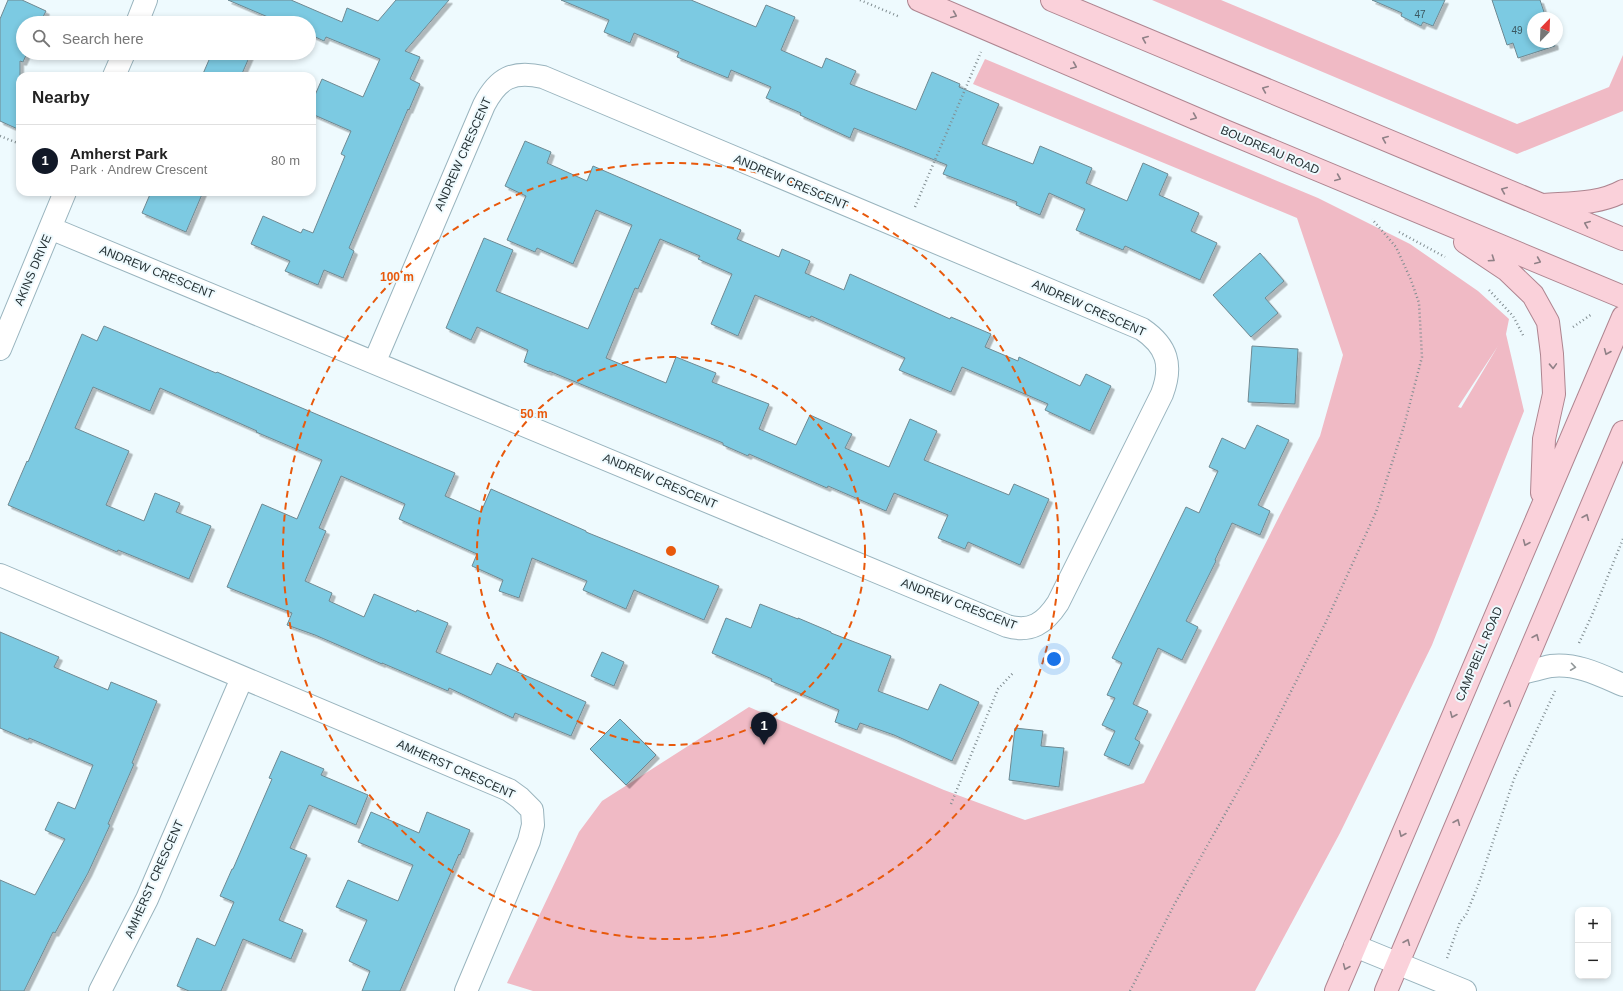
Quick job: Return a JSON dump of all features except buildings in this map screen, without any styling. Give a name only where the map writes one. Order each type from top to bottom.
[{"type":"main road","name":"BOUDREAU ROAD","points":[[918,0],[1623,297]]},
{"type":"main road","points":[[1052,0],[1623,239]]},
{"type":"main road","points":[[1540,205],[1588,201],[1613,197],[1623,191]]},
{"type":"main road","points":[[1425,214],[1507,270],[1533,295],[1548,322],[1552,354],[1554,394],[1544,438],[1541,508]]},
{"type":"main road","name":"CAMPBELL ROAD","points":[[1336,991],[1623,317]]},
{"type":"main road","points":[[1386,991],[1623,432]]},
{"type":"main road","points":[[1605,473],[1623,451]]},
{"type":"street","points":[[140,16],[146,0]]},
{"type":"street","points":[[116,72],[121,60]]},
{"type":"street","name":"ANDREW CRESCENT","points":[[50,228],[1018,629],[1028,628],[1045,619],[1058,603],[1162,394],[1167,375],[1166,356],[1158,341],[1142,328],[905,230],[543,77],[530,74],[518,74],[506,78],[490,93],[374,361]]},
{"type":"street","name":"AKINS DRIVE","points":[[0,349],[64,196]]},
{"type":"street","name":"AMHERST CRESCENT","points":[[0,575],[509,790],[520,798],[532,810],[533,825],[529,842],[466,991]]},
{"type":"street","points":[[1521,673],[1552,666],[1567,666],[1584,669],[1623,685]]},
{"type":"street","name":"AMHERST CRESCENT","points":[[100,991],[147,899],[242,678]]},
{"type":"street","points":[[1355,946],[1465,991]]},
{"type":"path","points":[[905,230],[981,51]]},
{"type":"path","points":[[0,136],[16,142]]},
{"type":"path","points":[[1130,991],[1174,905],[1266,741],[1325,624],[1376,512],[1404,426],[1422,357],[1419,303],[1411,280],[1396,247],[1372,218]]},
{"type":"path","points":[[1568,328],[1575,326],[1592,314]]},
{"type":"path","points":[[1460,922],[1466,915],[1514,779],[1592,615],[1623,539]]},
{"type":"path","points":[[951,804],[998,689],[1013,673]]},
{"type":"shaded area","points":[[1152,0],[1221,0],[1517,124],[1609,87],[1623,55],[1623,111],[1517,154]]},
{"type":"shaded area","points":[[985,59],[1318,198],[1410,244],[1478,291],[1509,319],[1506,334],[1524,411],[1432,645],[1340,833],[1255,991],[533,991],[507,983],[579,832],[602,801],[749,707],[944,790],[1025,820],[1144,783],[1320,436],[1343,355],[1297,218],[973,84]],"holes":[[[1498,346],[1461,408],[1458,407]]]},
{"type":"place","name":"Amherst Park","points":[[764,745]]}]
